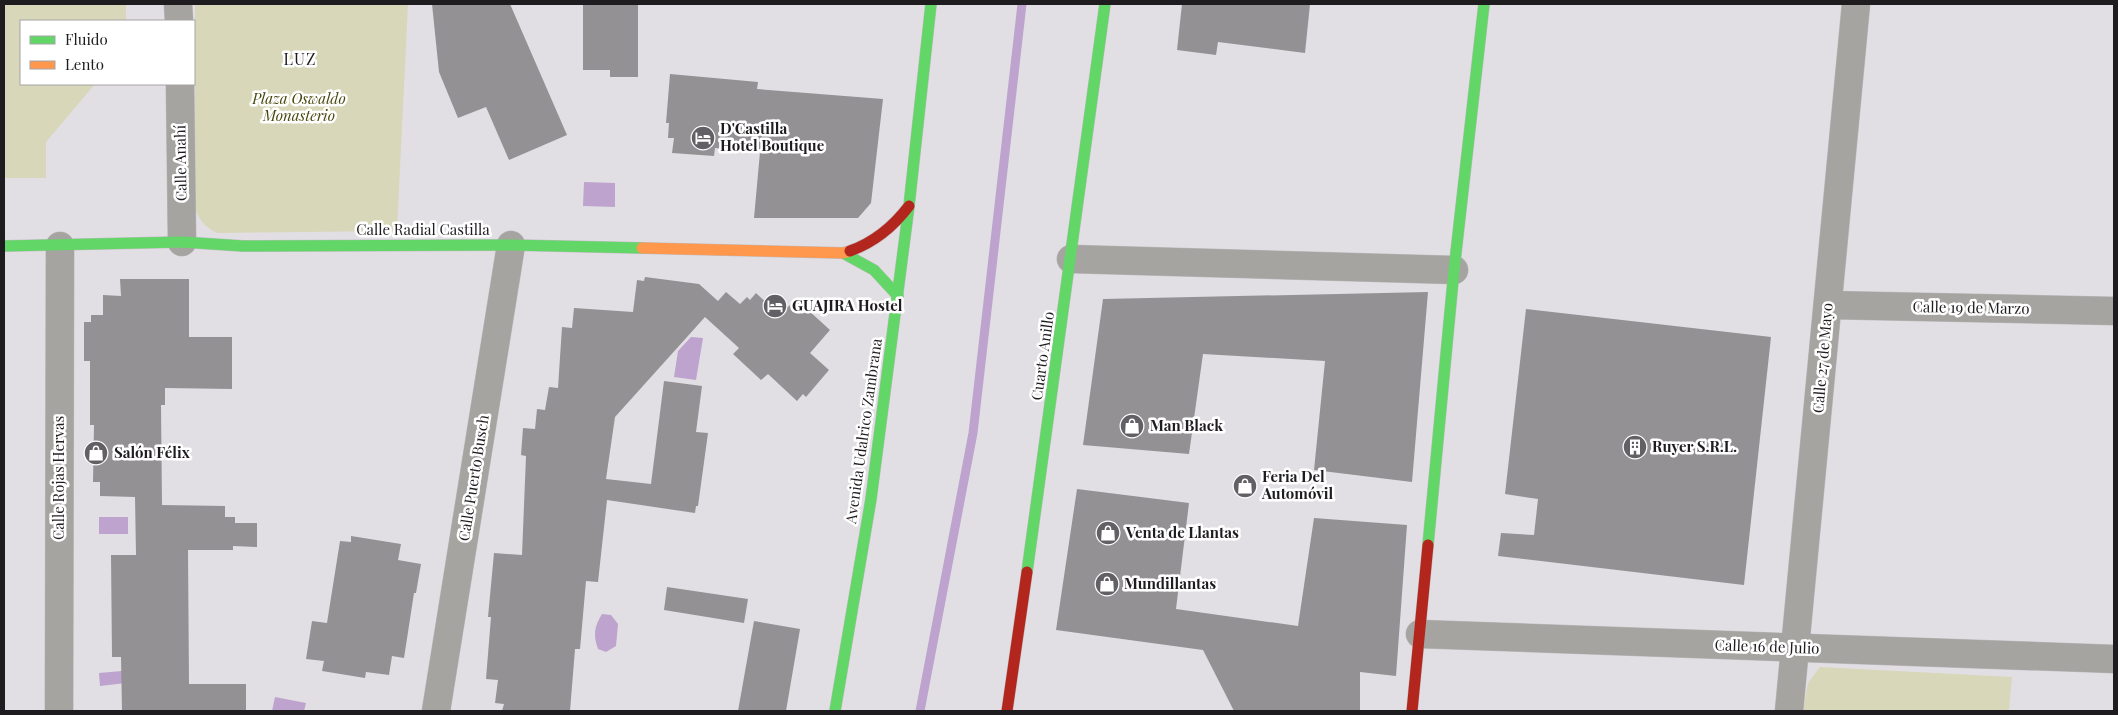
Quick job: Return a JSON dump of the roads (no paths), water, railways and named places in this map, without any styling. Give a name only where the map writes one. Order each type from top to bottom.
[{"type":"main road","name":"Avenida Udalrico Zambrana","points":[[835,711],[871,498],[898,296],[932,4]]},
{"type":"main road","name":"Cuarto Anillo","points":[[1007,711],[1105,4]]},
{"type":"main road","points":[[1412,711],[1454,270],[1484,4]]},
{"type":"main road","name":"Calle Radial Castilla","points":[[4,246],[182,242],[243,246],[511,245],[843,253],[864,247],[882,237],[897,223],[909,206]]},
{"type":"main road","name":"Calle Radial Castilla","points":[[843,253],[860,259],[875,269],[888,281],[898,296]]},
{"type":"street","points":[[178,4],[178,20]]},
{"type":"street","name":"Calle 27 de Mayo","points":[[1789,711],[1856,4]]},
{"type":"street","name":"Calle Anahí","points":[[180,85],[182,242]]},
{"type":"street","name":"Calle Puerto Busch","points":[[436,711],[511,245]]},
{"type":"street","name":"Calle Rojas Hervas","points":[[59,711],[60,246]]},
{"type":"street","points":[[1071,259],[1454,270]]},
{"type":"street","name":"Calle 19 de Marzo","points":[[1828,306],[2114,310]]},
{"type":"street","name":"Calle 16 de Julio","points":[[1420,634],[2114,659]]},
{"type":"waterway","points":[[920,711],[973,433],[1022,4]]},
{"type":"place","name":"D'Castilla Hotel Boutique","points":[[703,138]]},
{"type":"place","name":"GUAJIRA Hostel","points":[[775,306]]},
{"type":"place","name":"Man Black","points":[[1132,426]]},
{"type":"place","name":"Ruyer S.R.L.","points":[[1635,447]]},
{"type":"place","name":"Salón Félix","points":[[96,453]]},
{"type":"place","name":"Feria Del Automóvil","points":[[1245,486]]},
{"type":"place","name":"Venta de Llantas","points":[[1108,533]]},
{"type":"place","name":"Mundillantas","points":[[1107,584]]},
{"type":"district","name":"LUZ","points":[[300,59]]},
{"type":"park label","name":"Plaza Oswaldo Monasterio","points":[[299,108]]}]
